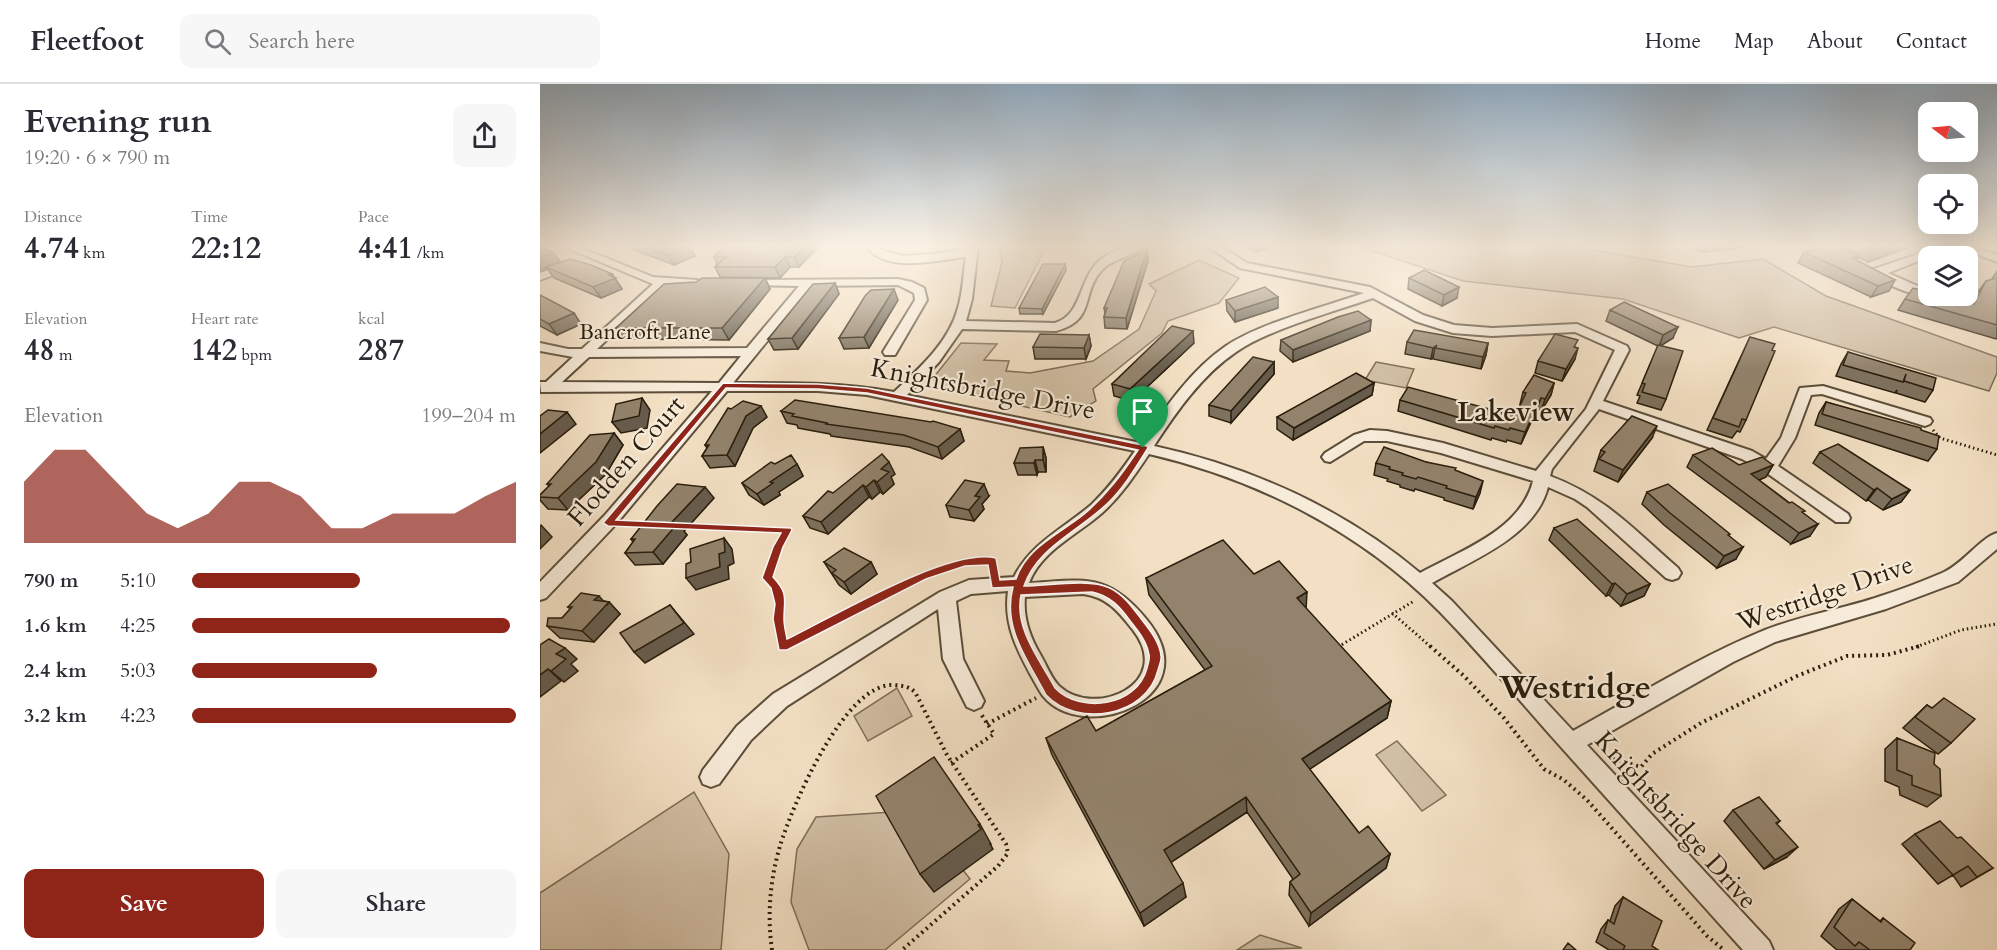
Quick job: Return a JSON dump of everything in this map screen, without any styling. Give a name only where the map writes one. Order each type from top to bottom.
[{"type":"street","points":[[543,389],[656,287]]},
{"type":"street","name":"Flodden Court","points":[[540,593],[608,523],[804,287]]},
{"type":"street","points":[[890,352],[921,300],[920,291],[914,287]]},
{"type":"street","points":[[898,396],[939,352],[957,325],[962,316],[968,287]]},
{"type":"street","points":[[957,325],[1056,327],[1069,324],[1077,317],[1088,287]]},
{"type":"street","points":[[1358,287],[1375,293],[1419,318],[1453,329],[1492,332],[1577,328],[1617,343],[1622,350],[1595,403],[1545,468],[1540,490],[1533,505],[1521,519],[1505,532],[1420,582]]},
{"type":"street","points":[[711,777],[744,733],[780,700],[868,643],[946,597],[969,587],[995,585],[1018,587],[1083,587],[1099,589],[1113,595],[1121,601],[1154,647],[1156,657],[1150,678],[1131,698],[1113,707],[1093,710],[1077,707],[1057,698],[1051,691],[1016,627],[1014,614],[1018,587],[1032,560],[1107,498],[1127,475],[1143,448],[1178,402],[1201,376],[1232,348],[1375,293]]},
{"type":"street","name":"Bancroft Lane","points":[[540,347],[568,353],[750,352]]},
{"type":"street","name":"Knightsbridge Drive","points":[[543,389],[837,387],[898,396],[1143,448],[1219,468],[1289,496],[1351,531],[1420,582],[1446,606],[1760,950]]},
{"type":"street","points":[[1769,467],[1782,449],[1805,391],[1809,389],[1823,390],[1925,421]]},
{"type":"street","points":[[1595,403],[1747,455],[1769,467],[1842,518]]},
{"type":"street","points":[[1330,457],[1360,437],[1383,435],[1429,445],[1541,478],[1578,494],[1595,505],[1671,573]]},
{"type":"street","name":"Westridge Drive","points":[[1571,742],[1726,656],[1768,637],[1802,625],[1880,604],[1952,577],[1980,556],[1997,539]]},
{"type":"street","points":[[946,597],[953,659],[974,701]]},
{"type":"path","points":[[1925,421],[1940,438],[1997,455]]},
{"type":"path","points":[[608,523],[651,524]]},
{"type":"path","points":[[683,524],[788,530],[778,547],[767,578],[776,586],[781,604],[778,619],[783,647],[923,576],[964,562],[993,561],[995,585]]},
{"type":"path","points":[[1334,649],[1414,601]]},
{"type":"path","points":[[1392,613],[1464,676],[1504,718],[1545,769],[1564,780],[1587,800],[1707,936],[1724,950]]},
{"type":"path","points":[[1610,758],[1641,767],[1654,752],[1702,723],[1783,682],[1842,658],[1858,654],[1886,656],[1963,629],[1997,624]]},
{"type":"path","points":[[772,950],[768,915],[781,845],[812,769],[841,722],[856,703],[867,694],[882,687],[899,684],[914,690],[951,763],[1006,844],[1008,853],[998,866],[902,950]]},
{"type":"path","points":[[951,763],[994,734],[974,701]]},
{"type":"path","points":[[987,724],[1028,703]]},
{"type":"shaded area","points":[[996,287],[1025,287],[1015,308],[991,306]]},
{"type":"shaded area","points":[[1152,287],[1231,287],[1219,303],[1168,321],[1162,333],[1093,389],[1096,401],[1070,417],[937,387],[933,378],[961,343],[997,344],[984,360],[1009,361],[1006,371],[1030,373],[1093,361],[1139,329],[1156,291]]},
{"type":"shaded area","points":[[1520,287],[1811,287],[1826,296],[1997,357],[1997,373],[1989,391],[1774,327],[1739,338],[1623,299]]},
{"type":"shaded area","points":[[1376,362],[1414,369],[1406,388],[1365,380]]},
{"type":"shaded area","points":[[897,688],[912,716],[868,741],[854,716]]},
{"type":"shaded area","points":[[1397,741],[1446,795],[1422,811],[1376,755]]},
{"type":"shaded area","points":[[694,792],[729,854],[721,950],[540,950],[540,893]]},
{"type":"shaded area","points":[[892,812],[941,842],[970,879],[885,950],[809,950],[791,902],[797,849],[816,817]]},
{"type":"shaded area","points":[[1260,935],[1302,948],[1237,950]]},
{"type":"building","points":[[660,287],[757,287],[722,328],[616,328]]},
{"type":"building","points":[[810,287],[832,287],[792,338],[768,339]]},
{"type":"building","points":[[1030,287],[1053,287],[1042,309],[1019,308]]},
{"type":"building","points":[[1113,287],[1135,287],[1126,318],[1104,317],[1107,308],[1104,308]]},
{"type":"building","points":[[1264,287],[1278,297],[1235,311],[1226,300]]},
{"type":"building","points":[[1428,287],[1458,287],[1444,295]]},
{"type":"building","points":[[1983,287],[1997,287],[1997,325],[1930,306],[1978,306],[1978,296]]},
{"type":"building","points":[[1913,288],[1918,289],[1918,303],[1905,299]]},
{"type":"building","points":[[894,289],[864,337],[839,338],[871,290]]},
{"type":"building","points":[[540,295],[574,313],[549,324],[540,319]]},
{"type":"building","points":[[1624,302],[1678,327],[1663,335],[1610,310]]},
{"type":"building","points":[[1358,311],[1371,320],[1293,350],[1281,340],[1338,317]]},
{"type":"building","points":[[1172,326],[1193,331],[1130,389],[1112,384]]},
{"type":"building","points":[[1414,330],[1488,343],[1483,357],[1435,348],[1437,345],[1433,348],[1407,342]]},
{"type":"building","points":[[1040,334],[1089,335],[1084,348],[1033,347]]},
{"type":"building","points":[[1555,334],[1578,340],[1574,347],[1578,348],[1566,369],[1538,361]]},
{"type":"building","points":[[1750,337],[1775,344],[1772,350],[1775,351],[1746,420],[1742,419],[1739,427],[1713,418]]},
{"type":"building","points":[[1658,345],[1683,351],[1666,399],[1642,392],[1645,384],[1642,383]]},
{"type":"building","points":[[1848,352],[1936,378],[1933,390],[1904,381],[1906,374],[1903,382],[1843,365]]},
{"type":"building","points":[[1253,357],[1274,362],[1231,411],[1209,405]]},
{"type":"building","points":[[1356,373],[1374,383],[1294,428],[1277,417]]},
{"type":"building","points":[[1534,375],[1554,383],[1545,399],[1541,398],[1525,432],[1495,426],[1494,428],[1400,400],[1408,387],[1515,416],[1526,393],[1523,392]]},
{"type":"building","points":[[642,398],[639,416],[612,422],[616,404]]},
{"type":"building","points":[[795,400],[933,421],[960,429],[938,447],[904,435],[826,424],[781,411]]},
{"type":"building","points":[[743,401],[761,406],[746,416],[727,455],[702,456],[709,445],[705,445],[728,408],[731,409]]},
{"type":"building","points":[[1826,402],[1921,428],[1921,430],[1939,436],[1937,449],[1822,414]]},
{"type":"building","points":[[548,410],[567,412],[540,434],[540,416]]},
{"type":"building","points":[[1632,416],[1657,426],[1623,470],[1599,459],[1605,452],[1601,450]]},
{"type":"building","points":[[614,433],[596,462],[558,498],[540,497],[551,484],[547,484],[590,435]]},
{"type":"building","points":[[1838,444],[1910,490],[1892,499],[1877,488],[1874,490],[1820,452]]},
{"type":"building","points":[[1043,447],[1043,460],[1035,460],[1034,463],[1014,463],[1020,448]]},
{"type":"building","points":[[1384,447],[1426,462],[1456,468],[1455,470],[1483,481],[1476,497],[1418,477],[1416,479],[1402,475],[1403,473],[1376,463]]},
{"type":"building","points":[[1712,448],[1739,465],[1762,457],[1773,465],[1751,474],[1789,503],[1792,502],[1805,511],[1802,512],[1818,524],[1799,533],[1693,455]]},
{"type":"building","points":[[882,454],[889,462],[881,469],[889,472],[877,482],[874,480],[866,487],[863,485],[821,522],[803,516],[828,491],[833,493]]},
{"type":"building","points":[[791,455],[797,464],[757,494],[742,483],[771,462],[775,464]]},
{"type":"building","points":[[965,480],[984,484],[975,496],[980,497],[969,510],[946,505]]},
{"type":"building","points":[[677,484],[705,487],[671,523],[678,523],[653,552],[625,553],[635,539],[631,539]]},
{"type":"building","points":[[1668,484],[1743,547],[1724,556],[1647,492]]},
{"type":"building","points":[[1577,519],[1650,584],[1627,594],[1615,583],[1612,584],[1554,528]]},
{"type":"building","points":[[724,538],[725,552],[719,554],[720,567],[686,578],[686,564],[691,562],[690,549]]},
{"type":"building","points":[[1223,540],[1254,574],[1279,561],[1307,592],[1297,598],[1391,701],[1302,759],[1359,833],[1368,826],[1390,854],[1311,913],[1290,882],[1300,874],[1246,797],[1164,850],[1183,883],[1140,913],[1046,738],[1087,716],[1096,731],[1212,666],[1146,578]]},
{"type":"building","points":[[844,548],[871,562],[844,582],[832,573],[836,570],[824,562]]},
{"type":"building","points":[[581,593],[599,596],[594,600],[609,602],[582,631],[547,626],[548,618],[562,618],[572,607],[568,607]]},
{"type":"building","points":[[670,605],[684,623],[634,652],[620,633]]},
{"type":"building","points":[[549,639],[565,648],[556,654],[566,659],[551,671],[548,669],[540,675],[540,645]]},
{"type":"building","points":[[1944,698],[1975,719],[1951,743],[1915,717],[1927,705],[1932,708]]},
{"type":"building","points":[[1897,738],[1935,753],[1934,764],[1940,769],[1941,796],[1912,785],[1912,776],[1897,770]]},
{"type":"building","points":[[934,757],[980,824],[978,825],[981,829],[920,874],[876,796]]},
{"type":"building","points":[[1759,797],[1780,821],[1776,823],[1798,847],[1775,860],[1733,810]]},
{"type":"building","points":[[1940,821],[1957,838],[1961,837],[1993,868],[1977,877],[1968,866],[1953,875],[1915,834]]},
{"type":"building","points":[[1623,897],[1662,921],[1652,946],[1658,950],[1623,950],[1625,946],[1604,933],[1608,920],[1614,924]]},
{"type":"building","points":[[1852,899],[1881,922],[1883,918],[1915,943],[1910,950],[1870,950],[1859,942],[1855,946],[1834,927]]},
{"type":"building","points":[[1568,943],[1576,950],[1563,950]]},
{"type":"district","name":"Lakeview","points":[[1516,412]]},
{"type":"district","name":"Westridge","points":[[1575,687]]},
{"type":"route","points":[[1143,448],[867,391],[837,387],[723,386],[608,523],[683,524],[788,530],[778,547],[767,578],[776,586],[781,604],[778,619],[783,647],[923,576],[964,562],[993,561],[995,585],[1019,583],[1017,591],[1014,603],[1016,627],[1051,691],[1065,703],[1093,710],[1113,707],[1141,690],[1150,678],[1156,657],[1149,637],[1121,601],[1106,591],[1083,587],[1017,591],[1022,575],[1032,560],[1107,498],[1127,475],[1143,448]]}]
